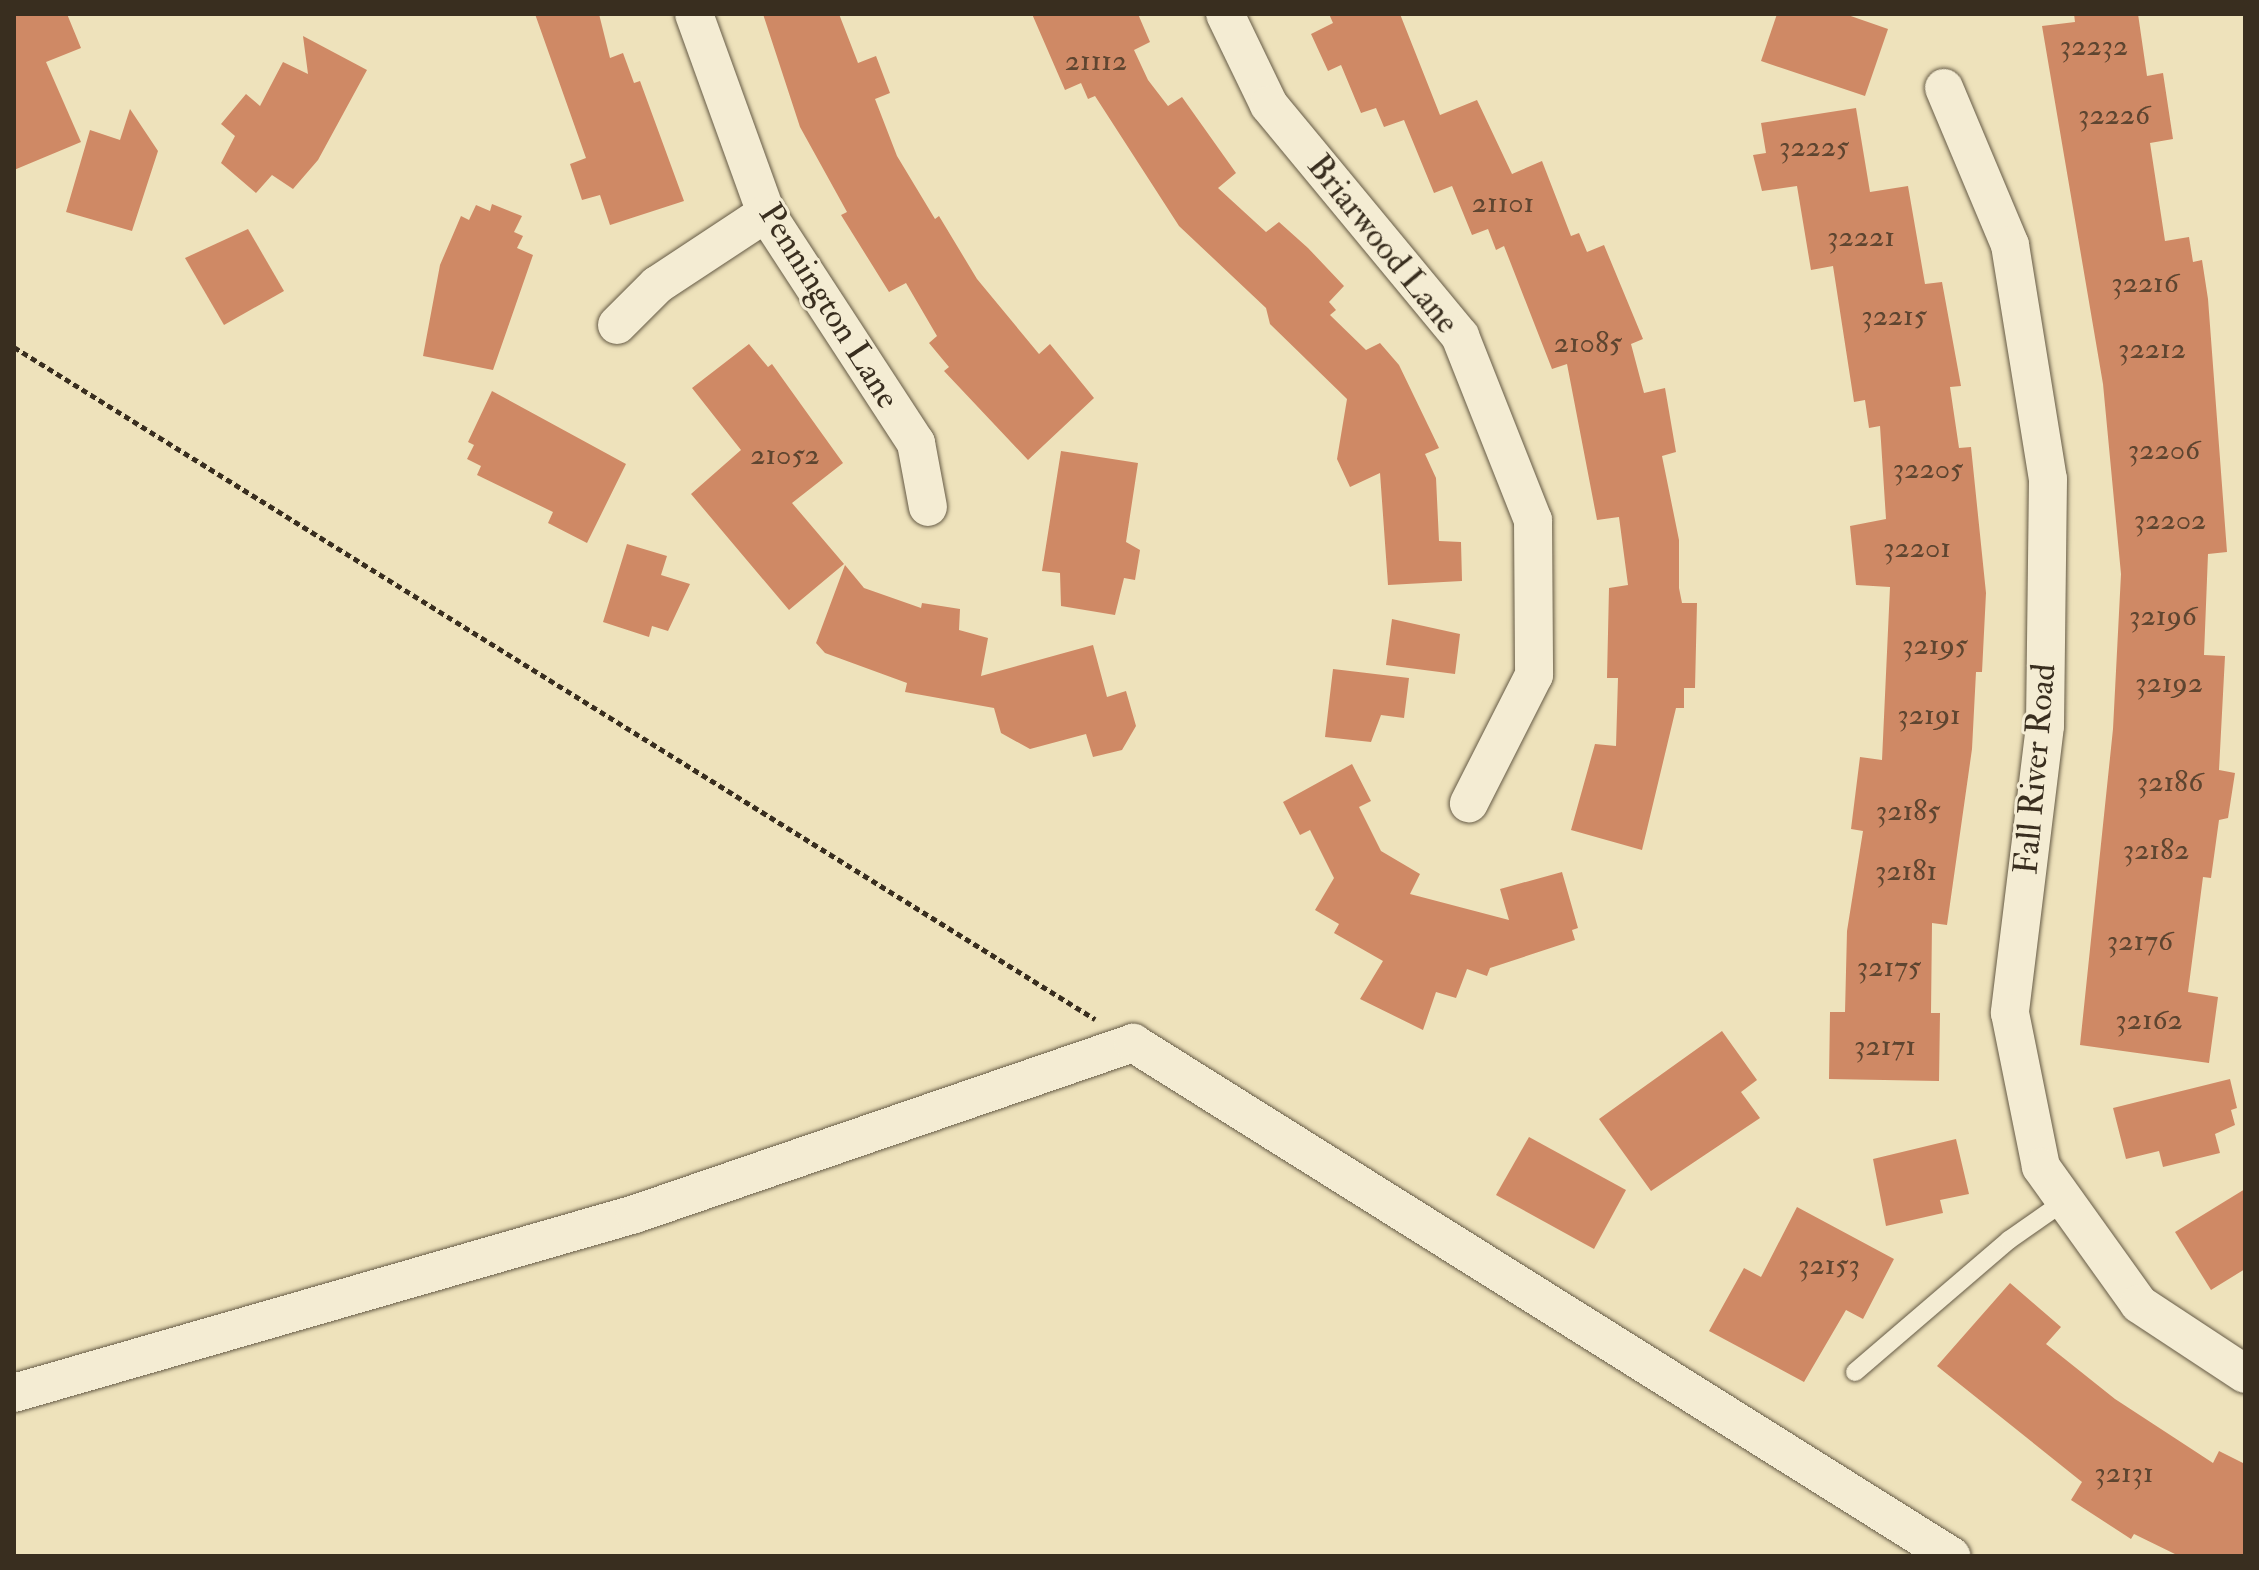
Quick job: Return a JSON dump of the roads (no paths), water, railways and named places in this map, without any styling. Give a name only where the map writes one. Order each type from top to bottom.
[{"type":"street","name":"Pennington Lane","points":[[694,14],[766,213],[916,443],[928,507]]},
{"type":"street","name":"Briarwood Lane","points":[[1225,14],[1269,105],[1460,336],[1533,520],[1534,675],[1469,803]]},
{"type":"street","name":"Fall River Road","points":[[1944,88],[2010,245],[2048,479],[2045,726],[2010,1013],[2041,1167],[2139,1304],[2245,1374]]},
{"type":"street","points":[[617,325],[657,285],[766,213]]},
{"type":"street","points":[[14,1393],[635,1214],[1133,1043],[1951,1556]]},
{"type":"lane","points":[[1855,1372],[2009,1240],[2065,1201]]}]
